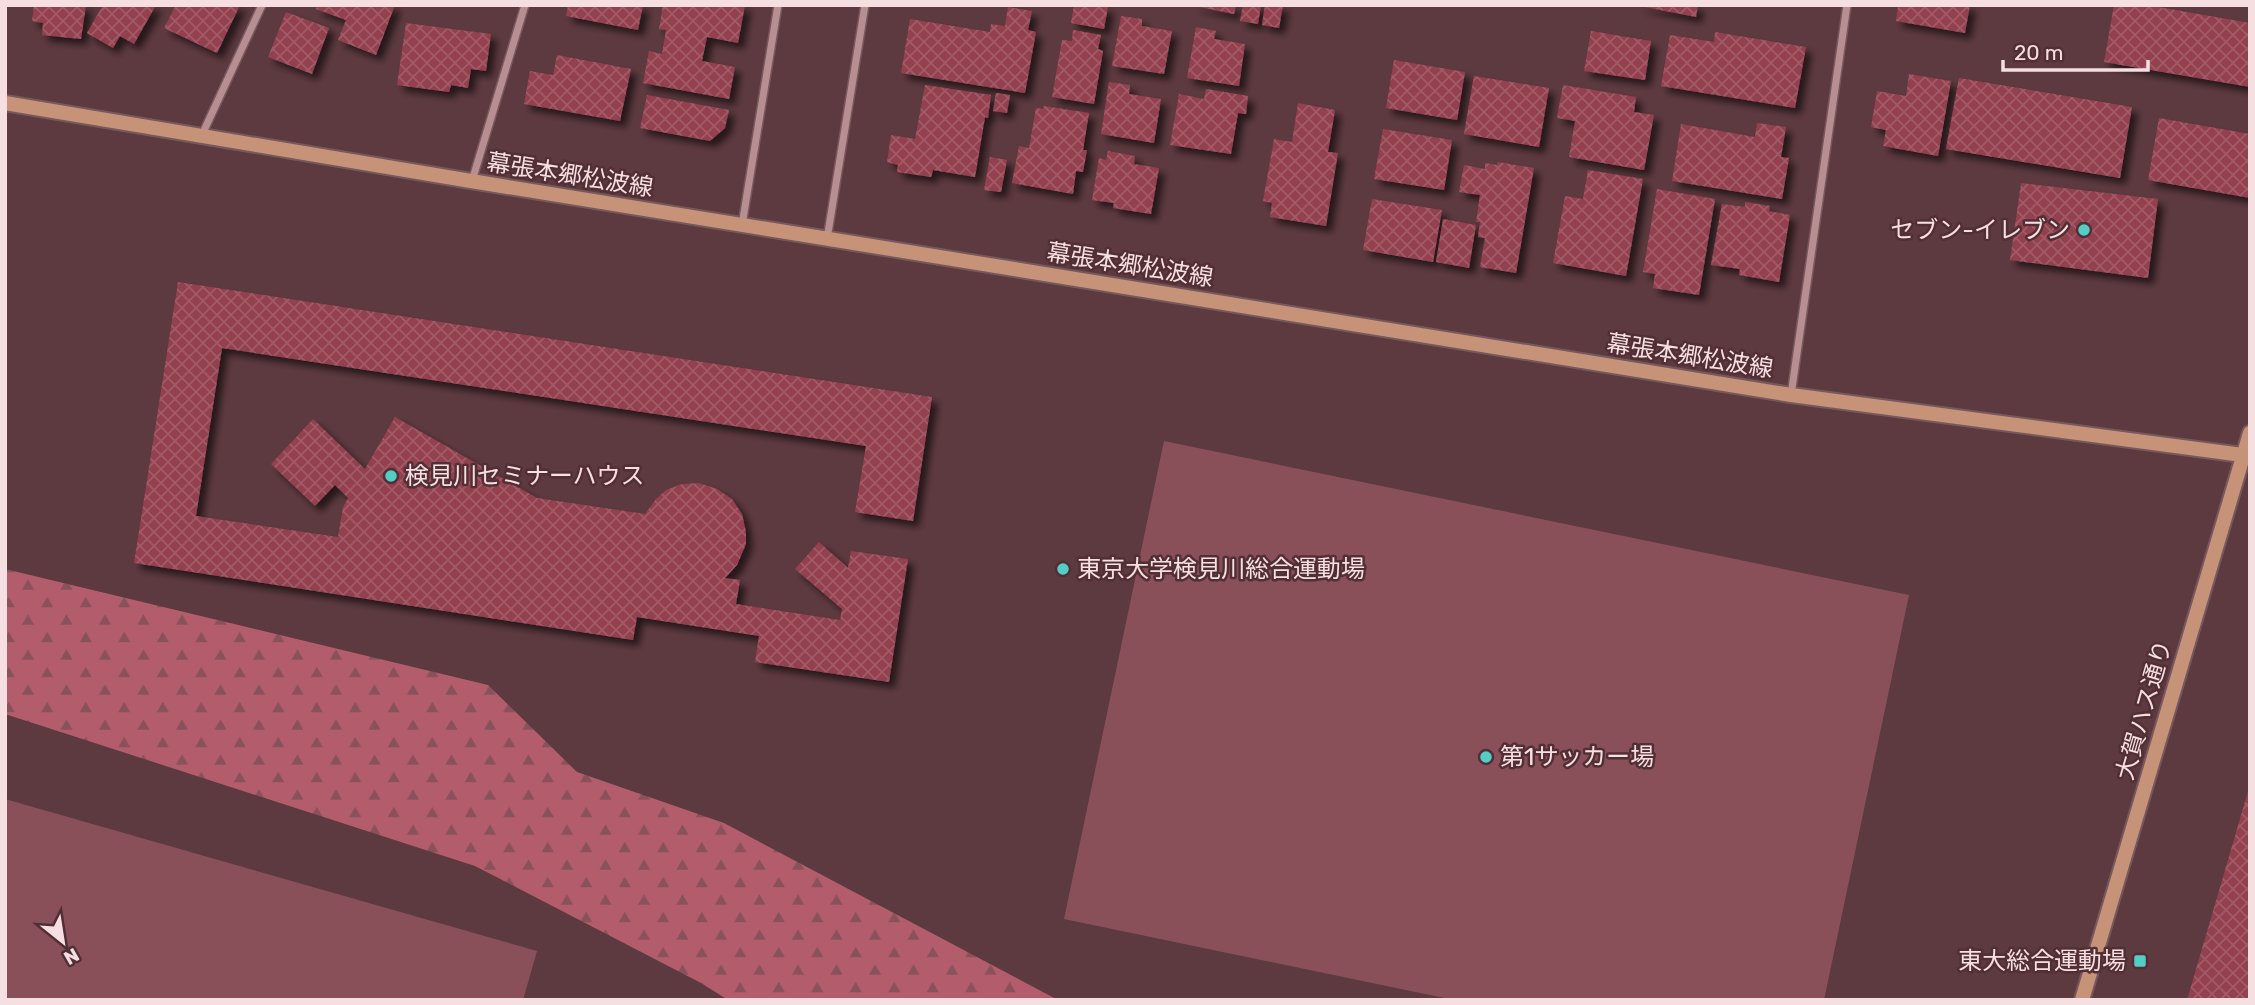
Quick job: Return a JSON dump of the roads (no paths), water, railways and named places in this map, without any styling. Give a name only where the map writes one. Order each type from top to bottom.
[{"type":"street","points":[[201,137],[262,5]]},
{"type":"street","points":[[471,181],[525,5]]},
{"type":"street","points":[[742,225],[778,5]]},
{"type":"street","points":[[827,239],[865,5]]},
{"type":"street","points":[[1791,396],[1847,5]]},
{"type":"street","name":"幕張本郷松波線","points":[[5,103],[1791,396],[2246,456]]},
{"type":"street","name":"大賀ハス通り","points":[[2082,1000],[2246,456],[2250,433]]},
{"type":"place","name":"セブン-イレブン","points":[[2084,230]]},
{"type":"place","name":"検見川セミナーハウス","points":[[391,476]]},
{"type":"place","name":"東京大学検見川総合運動場","points":[[1063,569]]},
{"type":"place","name":"第1サッカー場","points":[[1486,757]]},
{"type":"place","name":"東大総合運動場","points":[[2140,961]]}]
